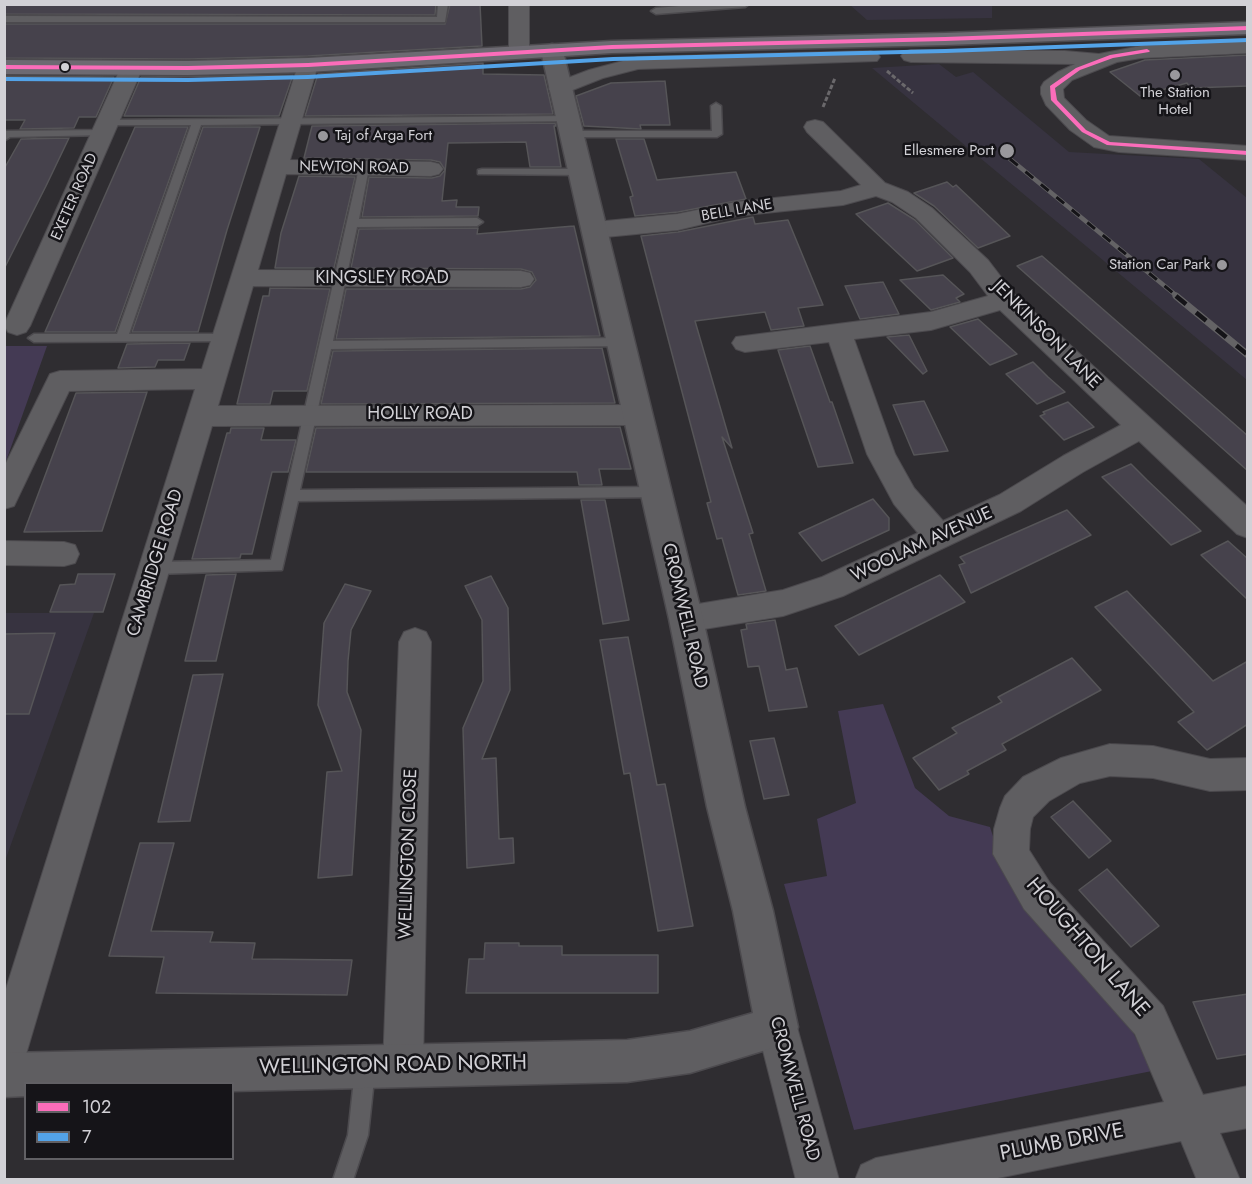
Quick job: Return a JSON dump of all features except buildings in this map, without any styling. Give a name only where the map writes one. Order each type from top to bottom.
[{"type":"main road","points":[[4,67],[308,65],[552,51],[837,49],[945,39],[1248,28]]},
{"type":"street","points":[[519,4],[519,52]]},
{"type":"street","points":[[1248,47],[1141,52],[1099,60],[1065,76],[1052,87],[1054,100],[1084,131],[1109,144],[1248,153]]},
{"type":"street","points":[[560,89],[597,74],[639,63],[837,49],[875,61]]},
{"type":"street","name":"CROMWELL ROAD","points":[[552,51],[686,619],[726,807],[753,911],[777,1028],[818,1179]]},
{"type":"street","points":[[911,56],[1065,57],[1099,60]]},
{"type":"street","name":"CAMBRIDGE ROAD","points":[[4,1061],[308,65]]},
{"type":"street","name":"EXETER ROAD","points":[[18,330],[132,67]]},
{"type":"street","name":"JENKINSON LANE","points":[[815,127],[877,188],[900,197],[924,213],[979,266],[1005,300],[1248,525]]},
{"type":"street","name":"NEWTON ROAD","points":[[277,167],[431,169]]},
{"type":"street","name":"BELL LANE","points":[[595,230],[678,222],[736,208],[843,198],[877,188]]},
{"type":"street","name":"KINGSLEY ROAD","points":[[243,278],[521,279]]},
{"type":"street","points":[[745,343],[931,321],[1005,300]]},
{"type":"street","points":[[839,333],[881,454],[904,496],[938,536]]},
{"type":"street","points":[[4,498],[60,381],[212,379]]},
{"type":"street","name":"HOLLY ROAD","points":[[201,416],[638,415]]},
{"type":"street","name":"WOOLAM AVENUE","points":[[686,619],[783,603],[831,587],[1010,504],[1073,464],[1141,427]]},
{"type":"street","points":[[4,553],[64,554]]},
{"type":"street","name":"WELLINGTON CLOSE","points":[[384,1067],[415,642]]},
{"type":"street","name":"HOUGHTON LANE","points":[[1219,1179],[1149,1020],[1037,896],[1011,854],[1012,830],[1018,808],[1036,789],[1073,769],[1110,760],[1153,762],[1210,775],[1248,774]]},
{"type":"street","name":"WELLINGTON ROAD NORTH","points":[[4,1075],[627,1061],[690,1052],[777,1028]]},
{"type":"street","name":"PLUMB DRIVE","points":[[876,1179],[1248,1107]]},
{"type":"lane","points":[[4,19],[442,20],[443,4]]},
{"type":"lane","points":[[656,12],[745,4]]},
{"type":"lane","points":[[18,18],[26,6]]},
{"type":"lane","points":[[4,138],[7,134],[105,127],[291,120],[570,127],[717,135],[716,106]]},
{"type":"lane","points":[[121,339],[197,122]]},
{"type":"lane","points":[[155,568],[277,566],[364,168]]},
{"type":"lane","points":[[482,172],[581,172]]},
{"type":"lane","points":[[352,223],[477,222]]},
{"type":"lane","points":[[18,330],[121,339],[225,338]]},
{"type":"lane","points":[[326,345],[622,342]]},
{"type":"lane","points":[[292,496],[656,492]]},
{"type":"lane","points":[[343,1179],[384,1067]]},
{"type":"path","points":[[815,127],[840,68],[837,49]]},
{"type":"path","points":[[875,61],[913,93]]},
{"type":"shaded area","points":[[850,5],[992,5],[992,18],[867,20]]},
{"type":"shaded area","points":[[939,64],[956,77],[973,72],[1069,152],[1199,159],[1247,198],[1247,380],[872,68]]},
{"type":"shaded area","points":[[4,346],[47,346],[5,464]]},
{"type":"shaded area","points":[[5,613],[94,613],[5,861]]},
{"type":"shaded area","points":[[883,704],[915,788],[949,816],[990,827],[1007,880],[1130,1026],[1152,1071],[854,1130],[784,884],[827,876],[817,819],[856,803],[838,711]]},
{"type":"railway","points":[[1010,159],[1178,297]]},
{"type":"railway","points":[[1176,296],[1248,355]]},
{"type":"transit line","name":"102","points":[[4,67],[188,68],[308,65],[612,47],[945,39],[1248,28]]},
{"type":"transit line","name":"7","points":[[4,79],[188,80],[308,77],[613,59],[945,51],[1248,40]]},
{"type":"transit line","name":"102","points":[[1147,51],[1112,56],[1078,69],[1052,87],[1054,100],[1084,131],[1109,144],[1248,153]]},
{"type":"place","name":"The Station Hotel","points":[[1175,75]]},
{"type":"place","name":"Taj of Arga Fort","points":[[323,136]]},
{"type":"place","name":"Ellesmere Port","points":[[1007,151]]},
{"type":"place","name":"Station Car Park","points":[[1222,265]]}]
